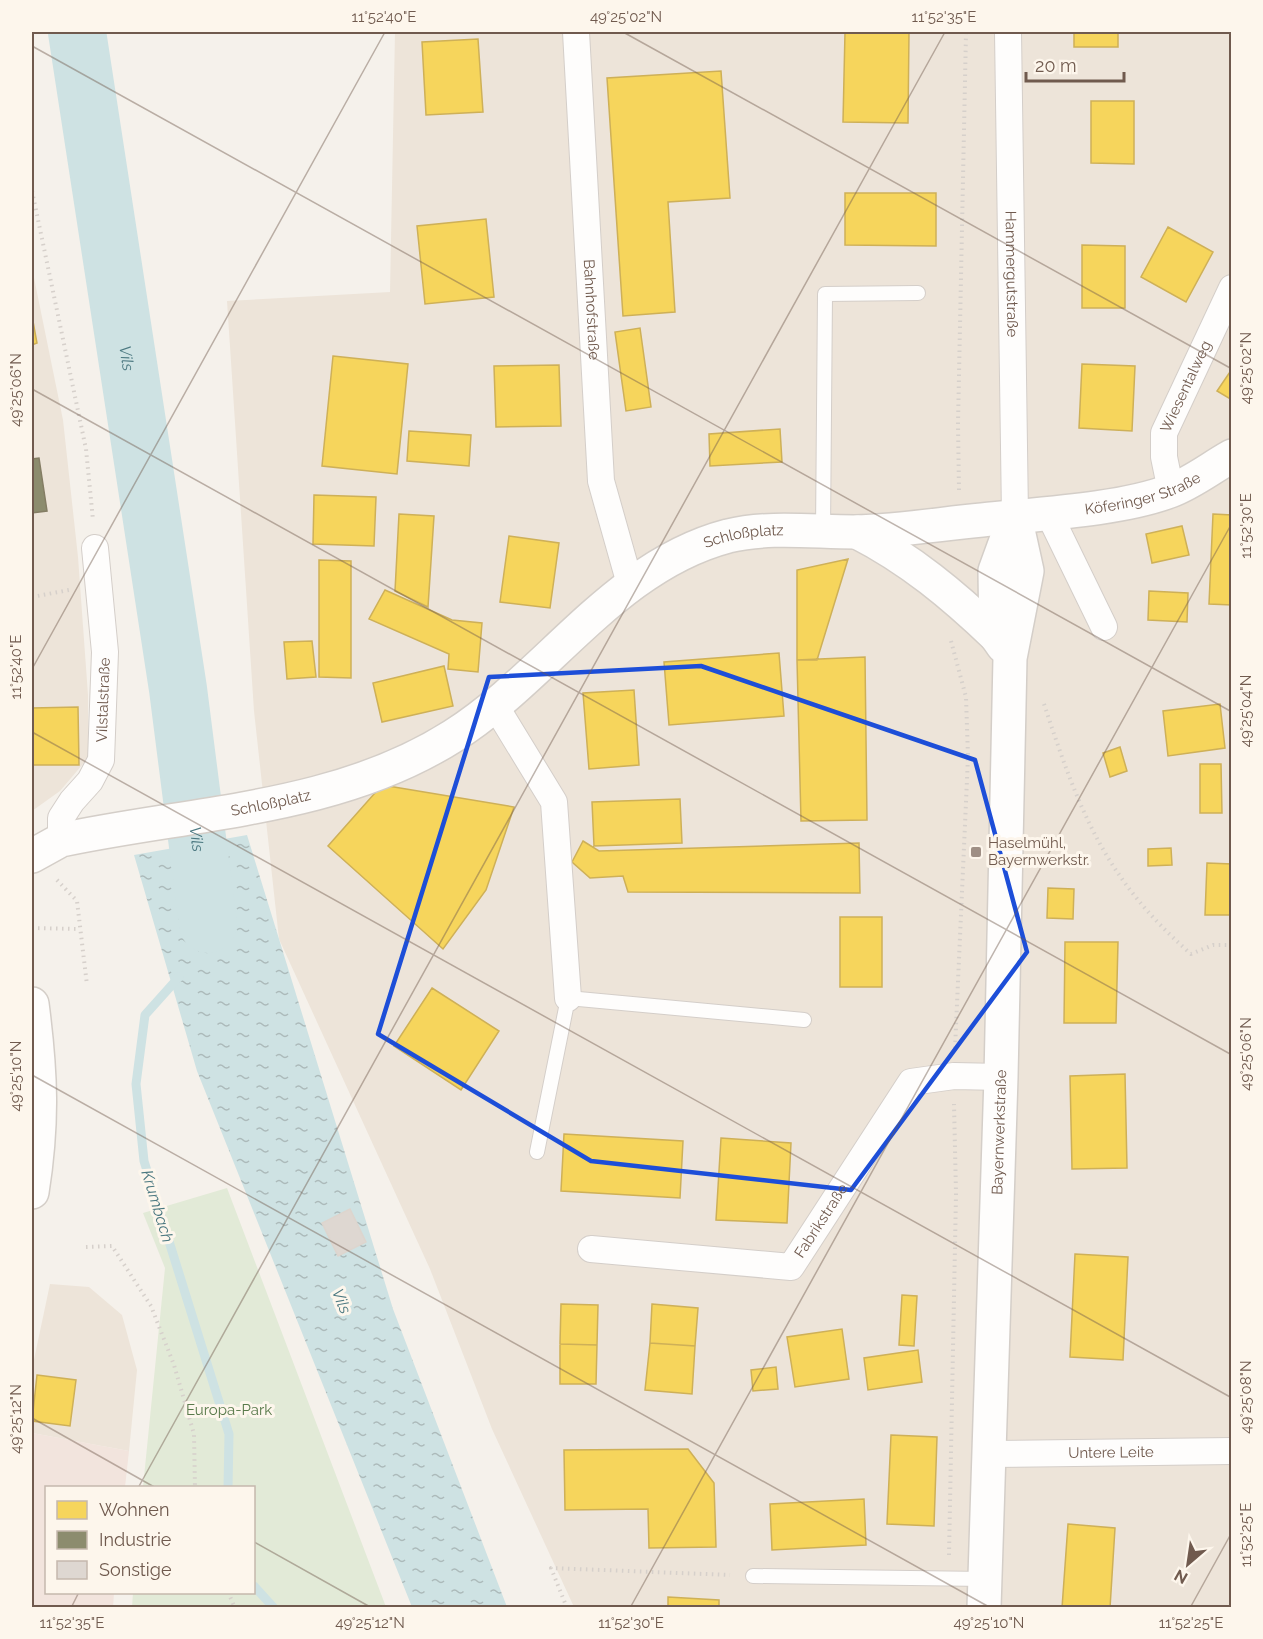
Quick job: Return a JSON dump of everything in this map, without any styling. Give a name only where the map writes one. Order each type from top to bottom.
[{"type":"street","name":"Bahnhofstraße","points":[[576,32],[601,481],[630,584]]},
{"type":"street","name":"Hammergutstraße","points":[[1008,32],[1015,516]]},
{"type":"street","name":"Wiesentalweg","points":[[1171,490],[1164,457],[1164,433],[1232,288]]},
{"type":"street","name":"Köferinger Straße","points":[[1048,513],[1126,502],[1171,490],[1232,456]]},
{"type":"street","name":"Schloßplatz","points":[[45,849],[93,833],[286,800],[353,783],[405,763],[451,737],[496,707],[630,584],[677,555],[729,536],[780,529],[857,532],[1048,513]]},
{"type":"street","points":[[1048,513],[1104,627]]},
{"type":"street","name":"Bayernwerkstraße","points":[[985,1593],[1001,1077],[1003,647],[1027,571],[1015,516]]},
{"type":"street","points":[[857,532],[889,548],[940,585],[1003,647]]},
{"type":"street","name":"Vilstalstraße","points":[[45,849],[61,818],[72,801],[90,781],[101,760],[105,652],[95,548]]},
{"type":"street","points":[[496,707],[554,802],[568,998]]},
{"type":"street","points":[[32,1004],[40,1067],[40,1143],[32,1192]]},
{"type":"street","name":"Fabrikstraße","points":[[591,1249],[791,1267],[911,1082],[954,1076],[1001,1077]]},
{"type":"street","name":"Untere Leite","points":[[989,1454],[1232,1451]]},
{"type":"lane","points":[[823,531],[825,294],[918,293]]},
{"type":"lane","points":[[537,1152],[568,998],[804,1020]]},
{"type":"lane","points":[[753,1576],[949,1577],[985,1593]]},
{"type":"path","points":[[960,522],[958,412],[966,32]]},
{"type":"path","points":[[32,191],[33,209],[86,448],[95,548]]},
{"type":"path","points":[[32,597],[99,585]]},
{"type":"path","points":[[948,634],[966,697],[968,757],[954,1076],[956,1194],[949,1577]]},
{"type":"path","points":[[1003,647],[1037,683],[1070,783],[1096,840],[1132,896],[1162,929],[1191,954],[1213,945],[1232,945]]},
{"type":"path","points":[[45,849],[56,879],[77,902],[87,985]]},
{"type":"path","points":[[32,928],[80,929]]},
{"type":"path","points":[[86,1247],[112,1246],[151,1306],[174,1365],[194,1434],[195,1486]]},
{"type":"path","points":[[567,1608],[551,1568],[753,1576]]},
{"type":"path","points":[[228,1594],[235,1608]]},
{"type":"highlighted area","points":[[701,666],[975,760],[1027,952],[851,1190],[591,1161],[378,1034],[489,677]]},
{"type":"shaded area","points":[[395,32],[1231,32],[1231,1607],[574,1607],[492,1429],[430,1269],[279,939],[254,711],[227,301],[390,292]]},
{"type":"shaded area","points":[[32,268],[63,420],[78,557],[88,695],[88,758],[60,791],[32,811]]},
{"type":"shaded area","points":[[50,1284],[89,1287],[122,1315],[137,1370],[129,1451],[32,1433],[32,1369]]},
{"type":"shaded area","points":[[32,1433],[129,1451],[125,1486],[45,1486],[45,1594],[114,1594],[113,1607],[32,1607]]},
{"type":"green space","name":"Europa-Park","points":[[227,1188],[386,1607],[132,1607],[133,1594],[255,1594],[255,1486],[143,1486],[165,1268],[143,1213]]},
{"type":"water","points":[[247,835],[393,1309],[507,1607],[412,1607],[197,1071],[134,855]]},
{"type":"building: Wohnen","points":[[845,32],[909,32],[908,123],[843,122]]},
{"type":"building: Wohnen","points":[[1074,32],[1118,32],[1118,47],[1074,47]]},
{"type":"building: Wohnen","points":[[478,39],[483,112],[426,115],[422,42]]},
{"type":"building: Wohnen","points":[[721,71],[730,198],[668,202],[675,312],[623,316],[607,78]]},
{"type":"building: Wohnen","points":[[1091,101],[1134,101],[1134,164],[1091,163]]},
{"type":"building: Wohnen","points":[[845,193],[936,193],[936,246],[845,245]]},
{"type":"building: Wohnen","points":[[486,219],[494,297],[425,304],[417,226]]},
{"type":"building: Wohnen","points":[[1168,227],[1213,252],[1186,302],[1141,277]]},
{"type":"building: Wohnen","points":[[1082,245],[1125,246],[1125,308],[1082,308]]},
{"type":"building: Wohnen","points":[[32,316],[37,343],[32,345]]},
{"type":"building: Wohnen","points":[[640,328],[651,407],[626,411],[615,332]]},
{"type":"building: Wohnen","points":[[333,356],[408,364],[397,474],[322,466]]},
{"type":"building: Wohnen","points":[[1082,364],[1135,366],[1132,431],[1079,428]]},
{"type":"building: Wohnen","points":[[559,365],[561,426],[496,427],[494,366]]},
{"type":"building: Wohnen","points":[[1232,369],[1232,400],[1217,391]]},
{"type":"building: Wohnen","points":[[780,429],[782,462],[710,466],[709,434]]},
{"type":"building: Wohnen","points":[[409,431],[471,435],[469,466],[407,461]]},
{"type":"building: Wohnen","points":[[314,495],[376,497],[374,546],[313,544]]},
{"type":"building: Wohnen","points":[[399,514],[434,516],[428,607],[395,591]]},
{"type":"building: Wohnen","points":[[1213,514],[1232,515],[1232,605],[1209,604]]},
{"type":"building: Wohnen","points":[[1182,526],[1189,555],[1152,563],[1146,534]]},
{"type":"building: Wohnen","points":[[509,536],[559,543],[550,608],[500,602]]},
{"type":"building: Wohnen","points":[[848,559],[817,660],[797,660],[797,570]]},
{"type":"building: Wohnen","points":[[319,560],[351,561],[351,678],[319,677]]},
{"type":"building: Wohnen","points":[[385,590],[452,620],[482,623],[478,672],[448,669],[449,654],[369,619]]},
{"type":"building: Wohnen","points":[[1149,591],[1188,593],[1187,622],[1148,620]]},
{"type":"building: Wohnen","points":[[312,641],[316,677],[287,679],[284,642]]},
{"type":"building: Wohnen","points":[[779,653],[784,716],[669,725],[664,662]]},
{"type":"building: Wohnen","points":[[865,657],[867,820],[801,821],[797,660]]},
{"type":"building: Wohnen","points":[[444,666],[453,706],[382,722],[373,683]]},
{"type":"building: Wohnen","points":[[634,690],[639,765],[589,769],[583,693]]},
{"type":"building: Wohnen","points":[[1220,704],[1225,748],[1168,756],[1163,711]]},
{"type":"building: Wohnen","points":[[78,707],[79,765],[33,765],[32,708]]},
{"type":"building: Wohnen","points":[[1120,747],[1127,771],[1110,777],[1103,753]]},
{"type":"building: Wohnen","points":[[1200,764],[1221,764],[1222,813],[1200,813]]},
{"type":"building: Wohnen","points":[[382,785],[514,807],[486,890],[443,949],[328,846]]},
{"type":"building: Wohnen","points":[[680,799],[682,843],[594,846],[592,802]]},
{"type":"building: Wohnen","points":[[583,841],[599,851],[859,843],[860,893],[628,892],[623,876],[590,878],[572,862]]},
{"type":"building: Wohnen","points":[[1171,848],[1172,865],[1148,866],[1148,849]]},
{"type":"building: Wohnen","points":[[1207,863],[1232,864],[1232,915],[1205,915]]},
{"type":"building: Wohnen","points":[[1048,888],[1074,889],[1073,919],[1047,918]]},
{"type":"building: Wohnen","points":[[840,917],[882,917],[882,987],[840,987]]},
{"type":"building: Wohnen","points":[[1065,942],[1118,942],[1116,1023],[1064,1023]]},
{"type":"building: Wohnen","points":[[432,988],[499,1031],[461,1090],[394,1046]]},
{"type":"building: Wohnen","points":[[1125,1074],[1127,1168],[1072,1169],[1070,1076]]},
{"type":"building: Wohnen","points":[[564,1134],[683,1141],[680,1198],[561,1191]]},
{"type":"building: Wohnen","points":[[721,1138],[791,1143],[787,1223],[716,1220]]},
{"type":"building: Wohnen","points":[[1075,1254],[1128,1257],[1123,1360],[1070,1357]]},
{"type":"building: Wohnen","points":[[902,1295],[917,1296],[914,1346],[899,1345]]},
{"type":"building: Wohnen","points":[[561,1304],[598,1305],[597,1345],[560,1344]]},
{"type":"building: Wohnen","points":[[652,1304],[698,1308],[695,1346],[650,1343]]},
{"type":"building: Wohnen","points":[[842,1329],[849,1379],[795,1387],[787,1337]]},
{"type":"building: Wohnen","points":[[650,1343],[695,1346],[692,1394],[645,1390]]},
{"type":"building: Wohnen","points":[[560,1344],[597,1345],[596,1384],[560,1384]]},
{"type":"building: Wohnen","points":[[918,1350],[922,1382],[868,1390],[864,1358]]},
{"type":"building: Wohnen","points":[[776,1367],[778,1389],[753,1391],[751,1370]]},
{"type":"building: Wohnen","points":[[37,1375],[76,1380],[70,1426],[32,1421]]},
{"type":"building: Wohnen","points":[[891,1435],[937,1437],[934,1526],[887,1524]]},
{"type":"building: Wohnen","points":[[688,1449],[714,1483],[716,1547],[649,1548],[648,1509],[565,1510],[564,1450]]},
{"type":"building: Wohnen","points":[[864,1499],[866,1545],[772,1550],[770,1504]]},
{"type":"building: Wohnen","points":[[1068,1524],[1115,1528],[1110,1608],[1062,1608]]},
{"type":"building: Wohnen","points":[[668,1597],[719,1600],[719,1608],[668,1608]]},
{"type":"building: Industrie","points":[[39,458],[47,511],[32,513],[32,459]]},
{"type":"building: Sonstige","points":[[350,1209],[366,1242],[338,1256],[322,1223]]},
{"type":"waterway","name":"Vils","points":[[77,32],[178,689],[208,924]]},
{"type":"waterway","name":"Krumbach","points":[[179,977],[145,1015],[136,1084],[144,1161],[229,1434],[228,1486]]},
{"type":"waterway","name":"Krumbach","points":[[255,1587],[274,1608]]},
{"type":"place","name":"Haselmühl, Bayernwerkstr.","points":[[976,852]]}]
